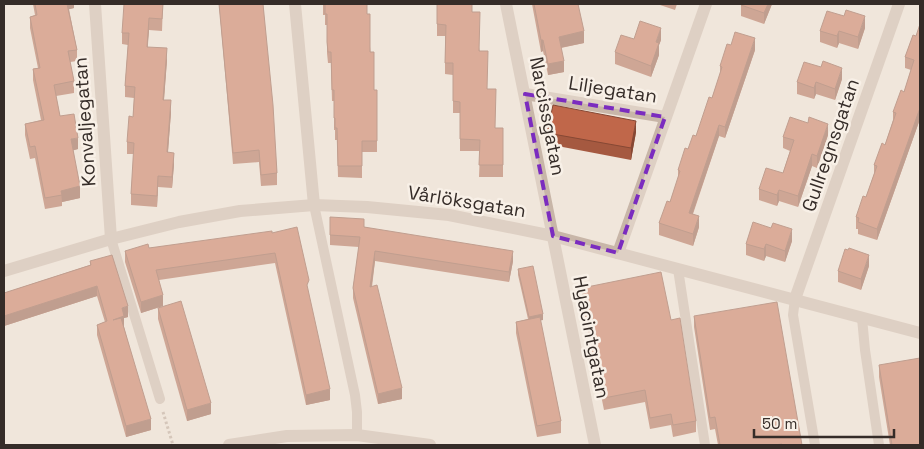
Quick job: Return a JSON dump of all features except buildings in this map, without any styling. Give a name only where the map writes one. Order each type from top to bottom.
[{"type":"street","name":"Konvaljegatan","points":[[95,4],[110,239]]},
{"type":"street","points":[[295,4],[314,205]]},
{"type":"street","name":"Narcissgatan","points":[[506,4],[553,236]]},
{"type":"street","points":[[618,253],[706,4]]},
{"type":"street","name":"Gullregnsgatan","points":[[796,299],[899,4]]},
{"type":"street","name":"Liljegatan","points":[[525,94],[665,117]]},
{"type":"street","name":"Vårlöksgatan","points":[[4,272],[110,239],[179,222],[240,211],[314,205],[421,211],[502,224],[553,236],[920,333]]},
{"type":"street","name":"Hyacintgatan","points":[[553,236],[595,445]]},
{"type":"street","points":[[229,445],[287,436],[356,435],[430,445]]},
{"type":"lane","points":[[314,205],[355,395],[357,412],[356,435]]},
{"type":"lane","points":[[110,239],[160,399]]},
{"type":"lane","points":[[678,268],[705,445]]},
{"type":"lane","points":[[796,299],[793,315],[815,445]]},
{"type":"lane","points":[[862,318],[879,445]]},
{"type":"path","points":[[160,399],[173,445]]},
{"type":"highlighted area","points":[[525,94],[665,117],[618,253],[553,236]]}]
